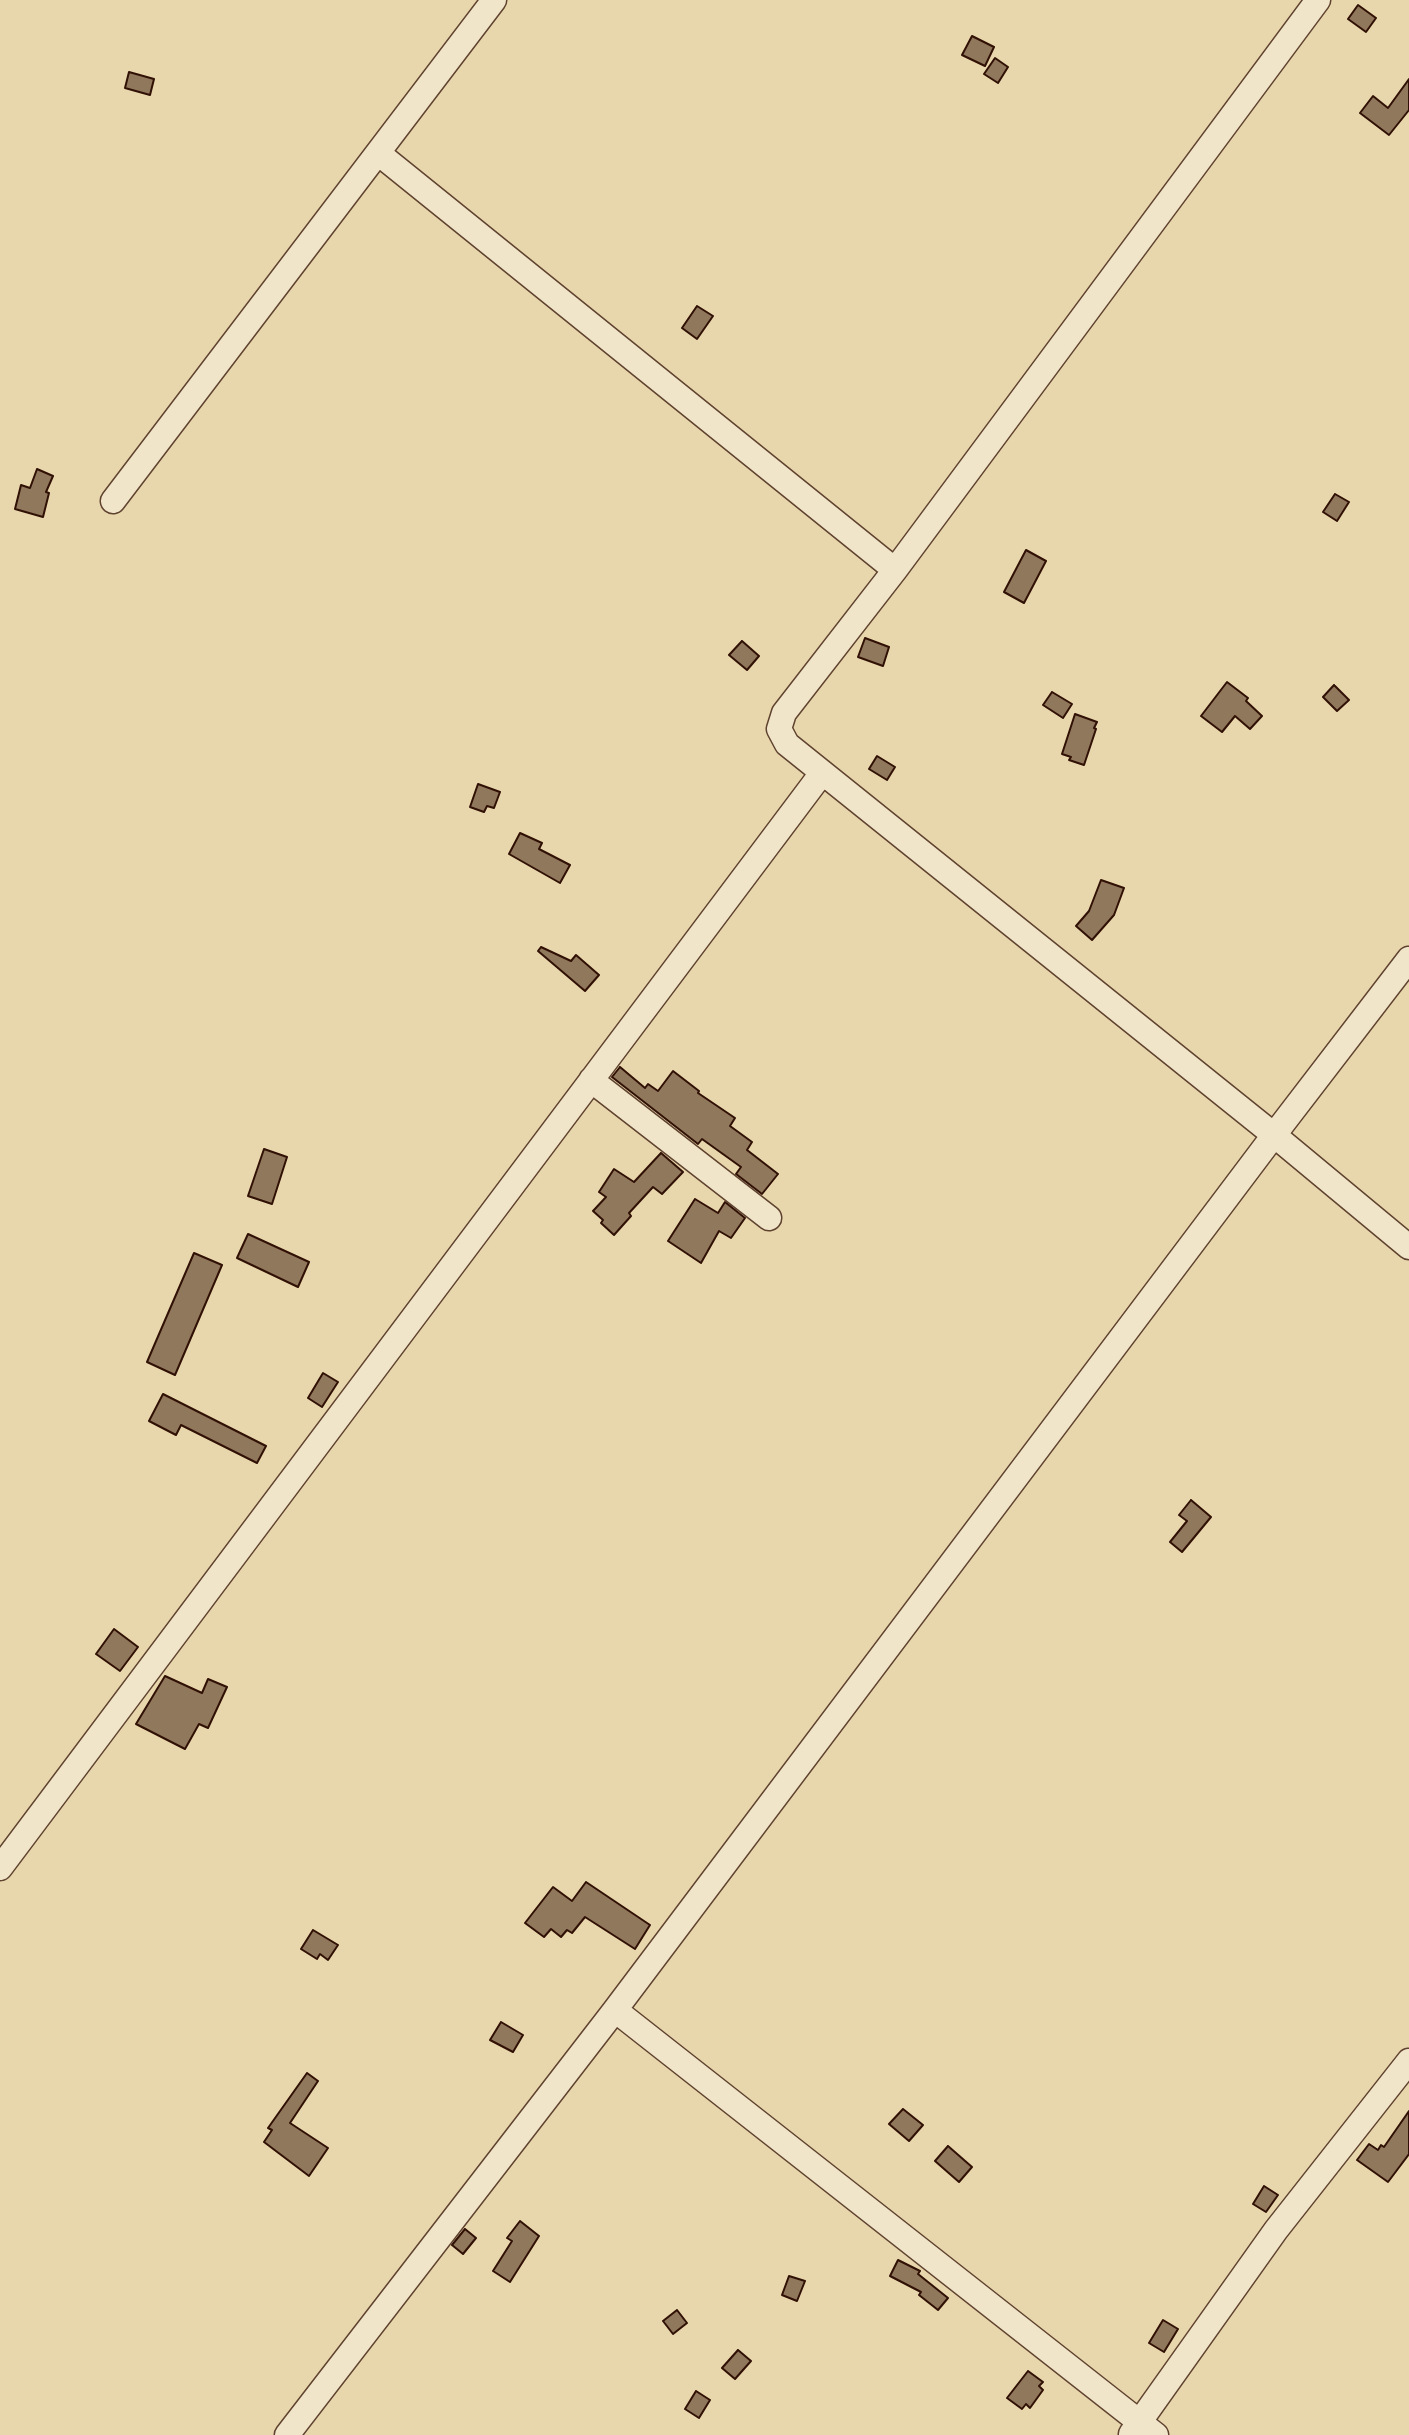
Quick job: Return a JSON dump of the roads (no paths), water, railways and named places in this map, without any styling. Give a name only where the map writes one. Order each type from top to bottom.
[{"type":"street","points":[[113,501],[494,0]]},
{"type":"street","points":[[1318,0],[895,570],[784,713],[779,729],[786,744],[1274,1135],[1409,1247]]},
{"type":"street","points":[[378,153],[895,570]]},
{"type":"street","points":[[0,1868],[822,773]]},
{"type":"street","points":[[287,2435],[615,2010],[1409,959]]},
{"type":"street","points":[[591,1080],[769,1218]]},
{"type":"street","points":[[615,2010],[1142,2431],[1276,2230],[1409,2061]]}]
